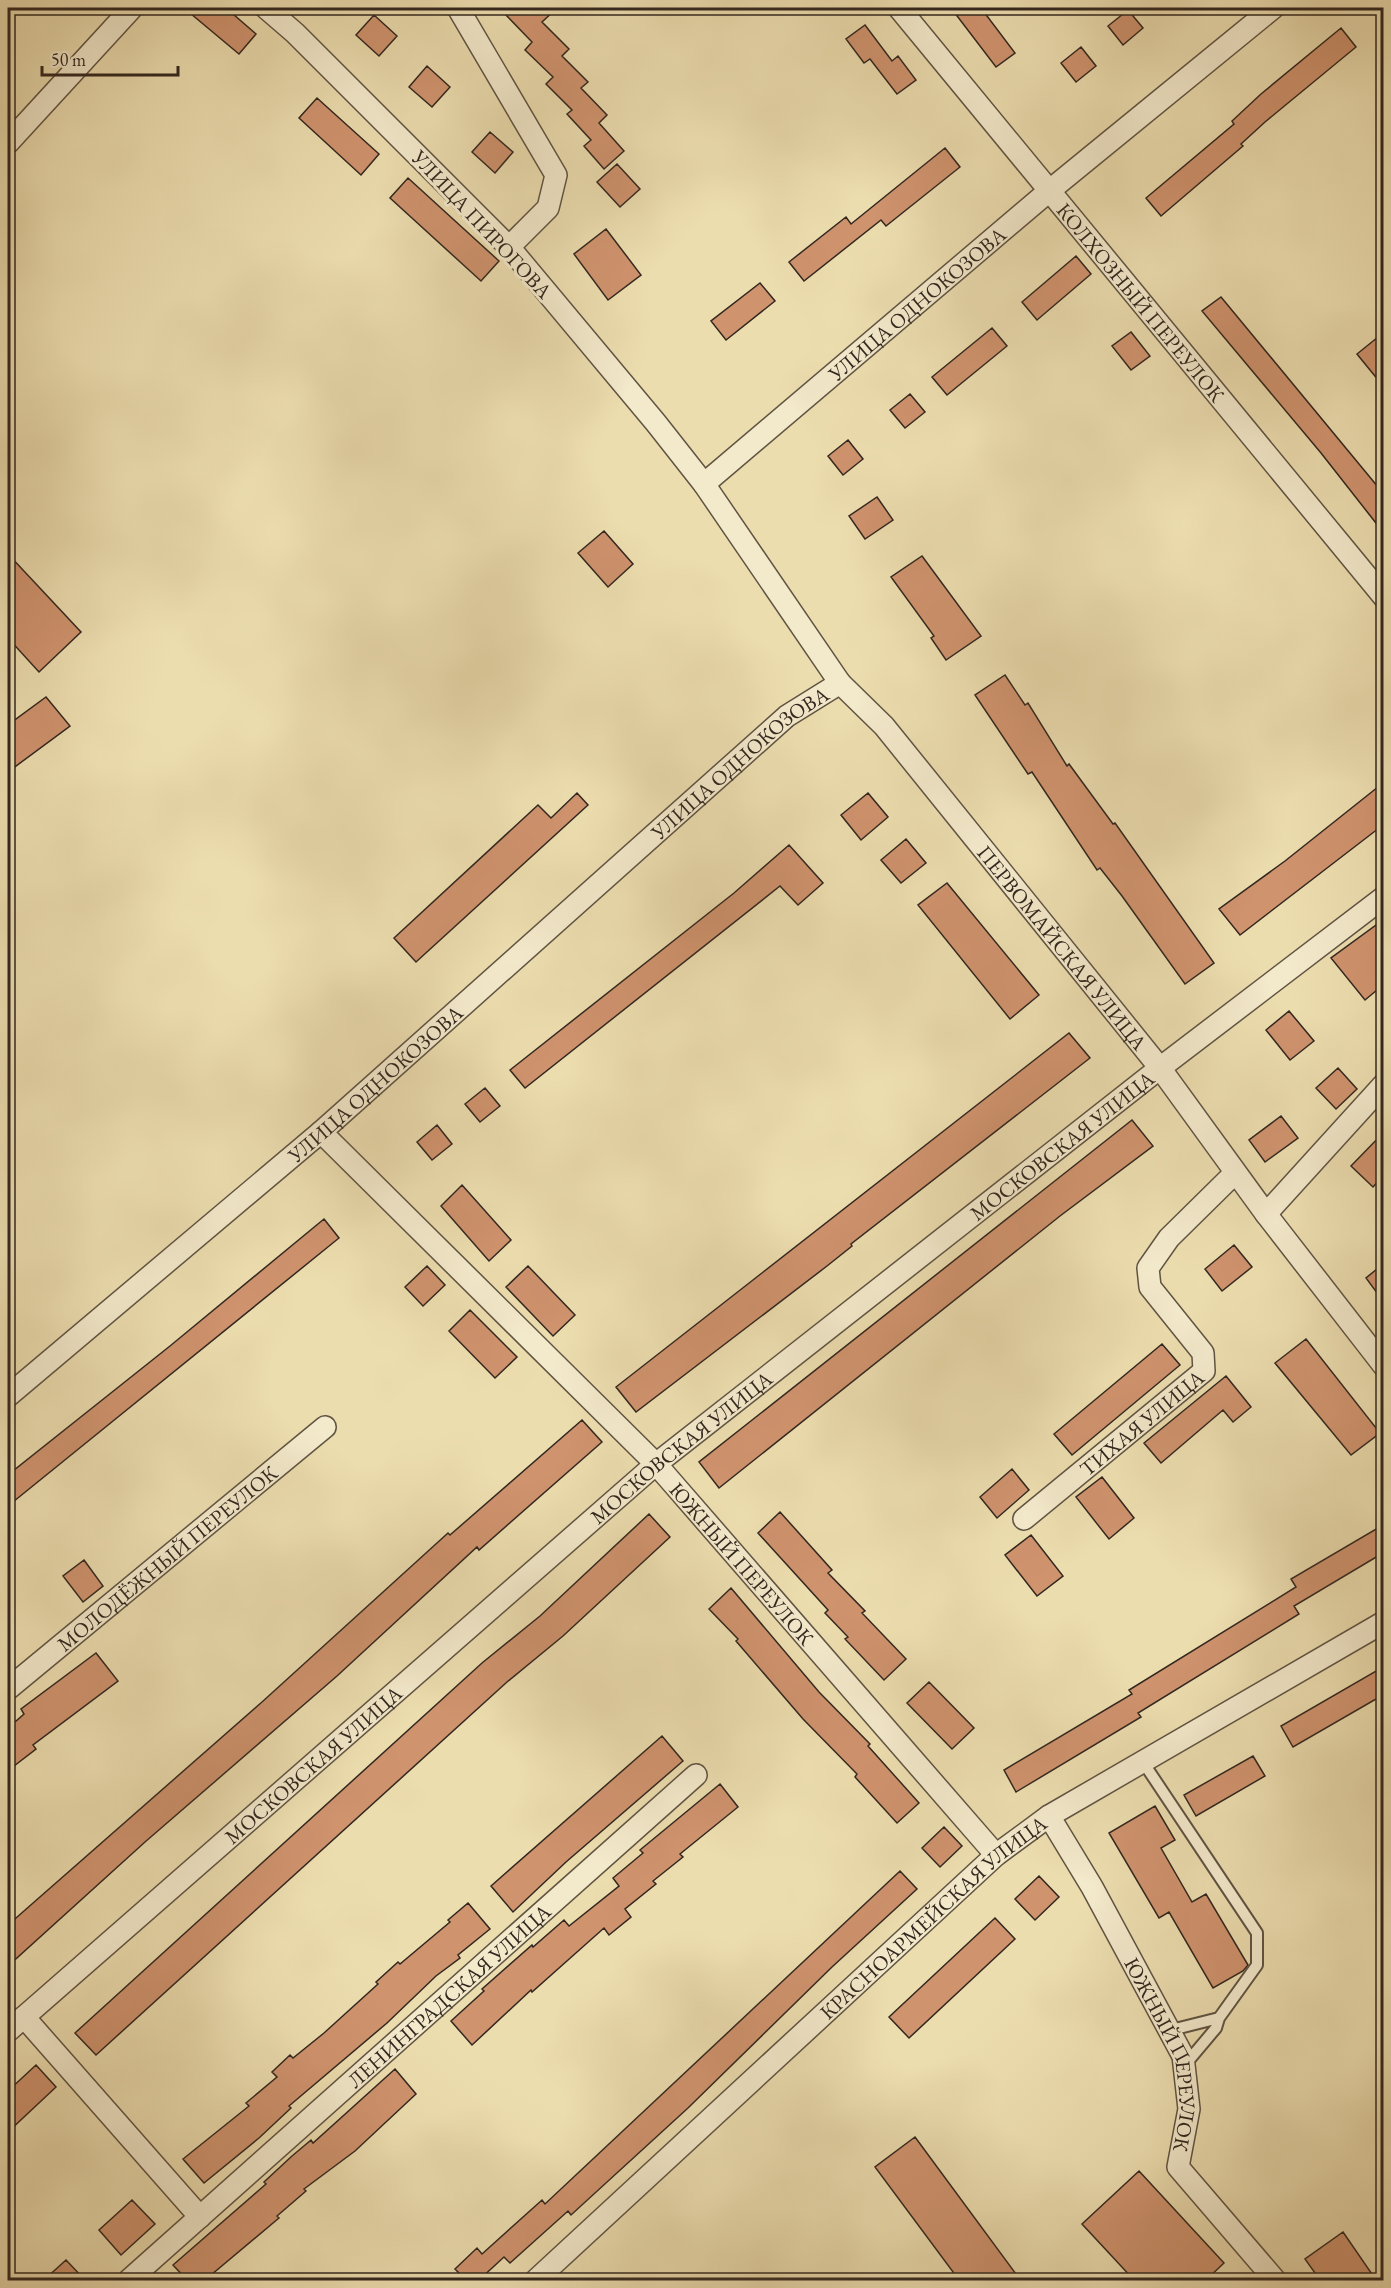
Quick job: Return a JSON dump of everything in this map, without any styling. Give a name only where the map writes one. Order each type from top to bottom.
[{"type":"street","points":[[8,143],[132,8]]},
{"type":"street","name":"УЛИЦА ПИРОГОВА","points":[[266,8],[295,33],[509,247],[657,423],[704,484]]},
{"type":"street","points":[[458,8],[556,175],[549,208],[509,247]]},
{"type":"street","name":"КОЛХОЗНЫЙ ПЕРЕУЛОК","points":[[899,8],[1383,597]]},
{"type":"street","name":"УЛИЦА ОДНОКОЗОВА","points":[[8,1396],[321,1131],[787,716],[840,683],[704,484],[1049,191],[1273,8]]},
{"type":"street","name":"ПЕРВОМАЙСКАЯ УЛИЦА","points":[[840,683],[884,726],[1160,1068],[1235,1173],[1383,1366]]},
{"type":"street","name":"МОСКОВСКАЯ УЛИЦА","points":[[8,2031],[656,1464],[1160,1068],[1383,897]]},
{"type":"street","points":[[1266,1214],[1383,1084]]},
{"type":"street","name":"ЮЖНЫЙ ПЕРЕУЛОК","points":[[321,1131],[656,1464],[996,1855]]},
{"type":"street","name":"ТИХАЯ УЛИЦА","points":[[1024,1519],[1204,1371],[1203,1353],[1150,1287],[1148,1268],[1168,1238],[1235,1173]]},
{"type":"street","name":"МОЛОДЁЖНЫЙ ПЕРЕУЛОК","points":[[8,1689],[325,1427]]},
{"type":"street","name":"КРАСНОАРМЕЙСКАЯ УЛИЦА","points":[[536,2280],[996,1855],[1049,1816],[1383,1622]]},
{"type":"street","name":"ЛЕНИНГРАДСКАЯ УЛИЦА","points":[[129,2280],[696,1774]]},
{"type":"street","name":"ЮЖНЫЙ ПЕРЕУЛОК","points":[[1049,1816],[1092,1887],[1183,2056],[1189,2109],[1178,2167],[1275,2280]]},
{"type":"street","points":[[24,2017],[200,2217]]},
{"type":"lane","points":[[1143,1762],[1257,1933],[1257,1965],[1220,2018],[1216,2028],[1184,2067]]},
{"type":"lane","points":[[1171,2030],[1220,2018]]},
{"type":"building","points":[[184,8],[226,8],[256,34],[239,54]]},
{"type":"building","points":[[514,8],[557,8],[542,22],[569,49],[562,56],[588,82],[581,88],[607,115],[599,123],[624,151],[604,169],[584,146],[591,140],[567,114],[572,110],[546,84],[553,77],[525,50],[532,42],[506,15]]},
{"type":"building","points":[[951,8],[981,8],[1015,53],[996,67]]},
{"type":"building","points":[[1128,10],[1143,28],[1123,45],[1108,26]]},
{"type":"building","points":[[374,15],[397,36],[379,56],[356,35]]},
{"type":"building","points":[[865,25],[892,61],[898,56],[916,80],[897,94],[870,59],[864,63],[846,39]]},
{"type":"building","points":[[1341,28],[1356,47],[1265,122],[1241,144],[1243,146],[1161,216],[1146,198],[1234,124],[1232,121],[1261,94]]},
{"type":"building","points":[[1081,47],[1096,66],[1076,82],[1061,63]]},
{"type":"building","points":[[427,66],[450,87],[432,107],[409,87]]},
{"type":"building","points":[[317,98],[379,154],[361,175],[299,118]]},
{"type":"building","points":[[490,132],[513,152],[495,173],[472,152]]},
{"type":"building","points":[[945,148],[960,167],[886,226],[881,220],[804,281],[789,262],[846,217],[851,224]]},
{"type":"building","points":[[617,164],[640,189],[620,207],[597,182]]},
{"type":"building","points":[[408,178],[499,261],[481,281],[390,198]]},
{"type":"building","points":[[606,229],[641,275],[608,300],[574,254]]},
{"type":"building","points":[[1076,256],[1091,274],[1037,320],[1022,302]]},
{"type":"building","points":[[760,283],[775,301],[726,340],[711,321]]},
{"type":"building","points":[[1221,297],[1383,493],[1383,532],[1321,453],[1202,311]]},
{"type":"building","points":[[992,328],[1007,346],[947,395],[932,377]]},
{"type":"building","points":[[1131,332],[1150,356],[1131,370],[1112,346]]},
{"type":"building","points":[[1383,333],[1383,386],[1357,354]]},
{"type":"building","points":[[910,394],[925,412],[905,428],[890,410]]},
{"type":"building","points":[[848,440],[863,459],[843,475],[828,456]]},
{"type":"building","points":[[877,497],[893,520],[865,539],[849,516]]},
{"type":"building","points":[[604,531],[633,564],[608,587],[578,553]]},
{"type":"building","points":[[8,554],[81,632],[39,672],[8,638]]},
{"type":"building","points":[[922,556],[981,636],[946,660],[931,638],[934,636],[891,577]]},
{"type":"building","points":[[1005,675],[1025,705],[1028,703],[1067,766],[1069,764],[1113,824],[1115,823],[1214,963],[1185,984],[1122,896],[1100,868],[1097,870],[1032,772],[1028,774],[975,695]]},
{"type":"building","points":[[46,697],[70,726],[8,772],[8,725]]},
{"type":"building","points":[[1383,783],[1383,825],[1240,935],[1219,909],[1285,861]]},
{"type":"building","points":[[577,793],[588,805],[416,962],[394,938],[538,805],[551,818]]},
{"type":"building","points":[[868,793],[888,817],[861,840],[841,815]]},
{"type":"building","points":[[906,839],[926,863],[901,883],[881,860]]},
{"type":"building","points":[[789,845],[823,883],[798,905],[780,886],[525,1088],[510,1070],[734,893]]},
{"type":"building","points":[[947,883],[1039,995],[1010,1019],[918,905]]},
{"type":"building","points":[[1383,920],[1383,985],[1365,1000],[1331,958]]},
{"type":"building","points":[[1289,1011],[1314,1041],[1290,1060],[1266,1030]]},
{"type":"building","points":[[1069,1033],[1090,1058],[851,1244],[852,1246],[827,1266],[636,1412],[616,1387]]},
{"type":"building","points":[[1338,1068],[1357,1089],[1336,1109],[1316,1088]]},
{"type":"building","points":[[485,1088],[500,1106],[480,1122],[465,1104]]},
{"type":"building","points":[[1281,1116],[1298,1138],[1265,1162],[1249,1140]]},
{"type":"building","points":[[1132,1120],[1153,1146],[1060,1216],[719,1488],[699,1462]]},
{"type":"building","points":[[437,1125],[452,1144],[432,1160],[417,1142]]},
{"type":"building","points":[[1383,1133],[1383,1176],[1373,1187],[1351,1166]]},
{"type":"building","points":[[462,1185],[511,1240],[489,1261],[441,1206]]},
{"type":"building","points":[[324,1219],[339,1238],[8,1506],[8,1472],[9,1474],[170,1346]]},
{"type":"building","points":[[1234,1245],[1252,1267],[1222,1291],[1205,1269]]},
{"type":"building","points":[[1383,1264],[1383,1301],[1366,1278]]},
{"type":"building","points":[[427,1266],[445,1285],[423,1306],[405,1287]]},
{"type":"building","points":[[528,1266],[575,1315],[553,1336],[506,1287]]},
{"type":"building","points":[[470,1310],[517,1357],[495,1378],[449,1331]]},
{"type":"building","points":[[1306,1339],[1380,1433],[1351,1455],[1275,1363]]},
{"type":"building","points":[[1162,1344],[1180,1365],[1072,1455],[1054,1434]]},
{"type":"building","points":[[1226,1376],[1251,1407],[1233,1422],[1223,1410],[1161,1463],[1144,1443]]},
{"type":"building","points":[[582,1420],[602,1442],[479,1550],[477,1547],[337,1676],[145,1842],[8,1966],[8,1925],[262,1702],[448,1533],[450,1535]]},
{"type":"building","points":[[1012,1469],[1029,1490],[997,1518],[980,1497]]},
{"type":"building","points":[[1102,1477],[1134,1518],[1109,1539],[1076,1497]]},
{"type":"building","points":[[780,1512],[832,1570],[828,1573],[865,1611],[862,1613],[906,1659],[884,1680],[845,1639],[848,1637],[825,1613],[828,1610],[758,1533]]},
{"type":"building","points":[[649,1514],[670,1537],[563,1636],[507,1682],[96,2055],[75,2033],[482,1663],[540,1616]]},
{"type":"building","points":[[1383,1525],[1383,1553],[1294,1606],[1299,1614],[1138,1713],[1141,1717],[1016,1792],[1004,1770],[1132,1694],[1129,1690],[1296,1587],[1291,1579]]},
{"type":"building","points":[[1031,1535],[1063,1576],[1037,1596],[1005,1555]]},
{"type":"building","points":[[84,1560],[103,1586],[83,1602],[63,1576]]},
{"type":"building","points":[[731,1588],[819,1692],[870,1744],[868,1746],[919,1803],[897,1823],[855,1777],[857,1774],[803,1719],[736,1641],[738,1639],[709,1609]]},
{"type":"building","points":[[96,1653],[118,1681],[33,1745],[36,1749],[14,1766],[8,1758],[8,1728],[24,1714],[21,1709]]},
{"type":"building","points":[[1383,1667],[1383,1695],[1293,1747],[1281,1726]]},
{"type":"building","points":[[929,1682],[974,1728],[952,1749],[907,1703]]},
{"type":"building","points":[[662,1736],[683,1761],[566,1862],[513,1912],[491,1886]]},
{"type":"building","points":[[1253,1756],[1265,1776],[1196,1816],[1184,1795]]},
{"type":"building","points":[[720,1784],[738,1807],[680,1854],[683,1857],[653,1881],[656,1884],[625,1909],[631,1917],[609,1935],[604,1928],[532,1992],[531,1990],[472,2045],[451,2021],[484,1991],[482,1989],[532,1945],[533,1947],[564,1920],[569,1926],[619,1886],[613,1878],[643,1853],[640,1850]]},
{"type":"building","points":[[1155,1806],[1175,1840],[1161,1848],[1192,1902],[1206,1894],[1248,1965],[1243,1971],[1213,1988],[1169,1912],[1159,1918],[1109,1833]]},
{"type":"building","points":[[944,1827],[962,1846],[940,1867],[922,1848]]},
{"type":"building","points":[[900,1871],[917,1889],[832,1967],[688,2108],[571,2215],[568,2211],[510,2263],[504,2257],[479,2280],[466,2280],[455,2269],[477,2248],[482,2254],[542,2200],[545,2204]]},
{"type":"building","points":[[1039,1876],[1059,1897],[1035,1920],[1015,1899]]},
{"type":"building","points":[[468,1903],[490,1929],[458,1955],[460,1958],[436,1976],[387,2023],[289,2106],[291,2108],[259,2138],[204,2183],[183,2159],[249,2106],[246,2103],[277,2077],[272,2072],[290,2055],[293,2058],[324,2033],[378,1984],[376,1982],[398,1962],[400,1964],[450,1922],[448,1920]]},
{"type":"building","points":[[995,1918],[1015,1939],[909,2038],[889,2017]]},
{"type":"building","points":[[36,2065],[56,2087],[8,2132],[8,2091]]},
{"type":"building","points":[[395,2069],[416,2094],[355,2151],[304,2189],[306,2191],[277,2216],[279,2218],[205,2280],[187,2280],[173,2265],[266,2184],[264,2182],[292,2156],[311,2140],[313,2143]]},
{"type":"building","points":[[915,2137],[1016,2274],[1008,2280],[959,2280],[875,2167]]},
{"type":"building","points":[[1139,2171],[1224,2263],[1206,2280],[1134,2280],[1082,2224]]},
{"type":"building","points":[[132,2200],[155,2224],[121,2255],[99,2230]]},
{"type":"building","points":[[1343,2232],[1376,2280],[1320,2280],[1305,2259]]},
{"type":"building","points":[[66,2260],[85,2280],[44,2280]]}]
